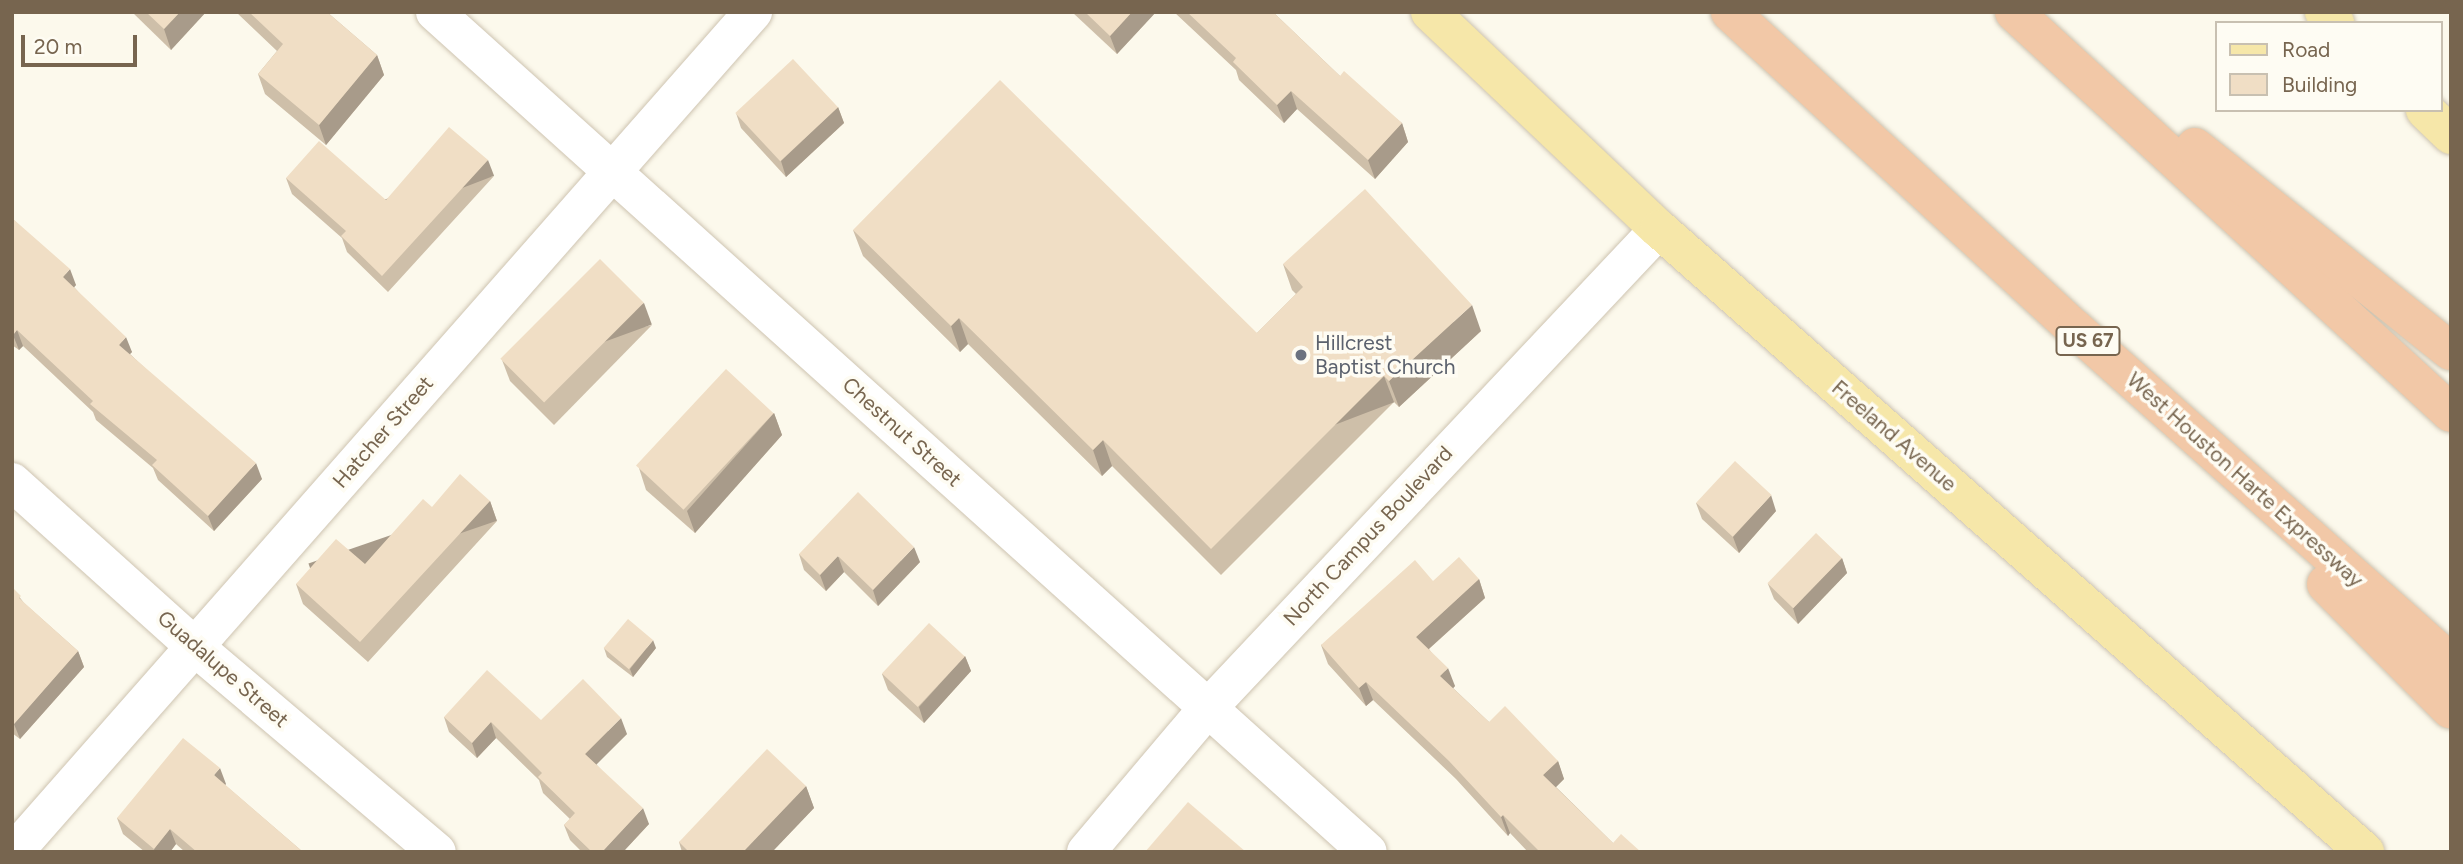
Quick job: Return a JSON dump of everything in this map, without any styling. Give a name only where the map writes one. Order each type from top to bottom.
[{"type":"highway","name":"West Houston Harte Expressway","points":[[1730,12],[2074,328],[2451,663]]},
{"type":"highway","points":[[2014,12],[2451,413]]},
{"type":"highway","points":[[2026,12],[2451,351]]},
{"type":"highway","points":[[2074,328],[2451,710]]},
{"type":"main road","name":"Freeland Avenue","points":[[1430,12],[1659,229],[2365,852]]},
{"type":"main road","points":[[2427,112],[2451,135]]},
{"type":"street","name":"Chestnut Street","points":[[435,12],[614,170],[1368,852]]},
{"type":"street","name":"Hatcher Street","points":[[14,852],[753,12]]},
{"type":"street","name":"North Campus Boulevard","points":[[1086,852],[1207,709],[1659,229]]},
{"type":"street","name":"Guadalupe Street","points":[[12,482],[195,647],[437,852]]},
{"type":"building","points":[[146,12],[180,12],[164,29]]},
{"type":"building","points":[[249,12],[327,12],[377,55],[319,125],[258,74],[283,44]]},
{"type":"building","points":[[1085,12],[1132,12],[1110,36]]},
{"type":"building","points":[[1187,12],[1273,12],[1340,76],[1344,71],[1402,123],[1368,160],[1291,91],[1277,105],[1233,62],[1236,58]]},
{"type":"building","points":[[793,59],[838,107],[780,161],[735,113]]},
{"type":"building","points":[[1000,80],[1257,333],[1303,287],[1283,264],[1365,189],[1472,305],[1389,381],[1384,376],[1211,549],[1103,440],[1093,450],[959,318],[951,326],[853,230]]},
{"type":"building","points":[[449,127],[488,160],[382,276],[341,236],[346,231],[286,178],[319,141],[386,200]]},
{"type":"building","points":[[12,218],[70,269],[63,277],[126,337],[119,345],[256,463],[208,516],[152,465],[157,460],[90,404],[93,401],[17,330],[12,334]]},
{"type":"building","points":[[600,259],[644,303],[544,403],[500,359]]},
{"type":"building","points":[[726,369],[774,413],[684,510],[636,466]]},
{"type":"building","points":[[1735,461],[1772,495],[1733,537],[1696,503]]},
{"type":"building","points":[[460,474],[490,501],[360,642],[296,584],[336,539],[365,564],[423,499],[432,507]]},
{"type":"building","points":[[858,492],[914,547],[873,590],[838,556],[820,575],[799,554]]},
{"type":"building","points":[[1816,533],[1842,558],[1793,608],[1767,583]]},
{"type":"building","points":[[1459,557],[1479,579],[1416,637],[1448,668],[1440,676],[1489,722],[1505,706],[1558,761],[1543,775],[1613,843],[1621,834],[1641,852],[1540,852],[1503,815],[1501,817],[1449,761],[1366,682],[1359,688],[1321,645],[1415,560],[1433,581]]},
{"type":"building","points":[[12,587],[21,596],[19,598],[78,651],[14,724],[12,722]]},
{"type":"building","points":[[628,619],[653,640],[629,669],[604,648]]},
{"type":"building","points":[[929,623],[965,656],[918,707],[882,673]]},
{"type":"building","points":[[487,670],[541,720],[583,679],[621,718],[585,754],[643,808],[602,852],[592,852],[564,825],[575,813],[538,777],[542,773],[491,722],[472,743],[444,717]]},
{"type":"building","points":[[183,738],[220,768],[214,775],[303,852],[197,852],[170,829],[154,849],[117,818]]},
{"type":"building","points":[[767,749],[806,786],[743,852],[689,852],[679,842]]},
{"type":"building","points":[[1188,802],[1246,852],[1145,852]]},
{"type":"place","name":"Hillcrest Baptist Church","points":[[1301,355]]}]
